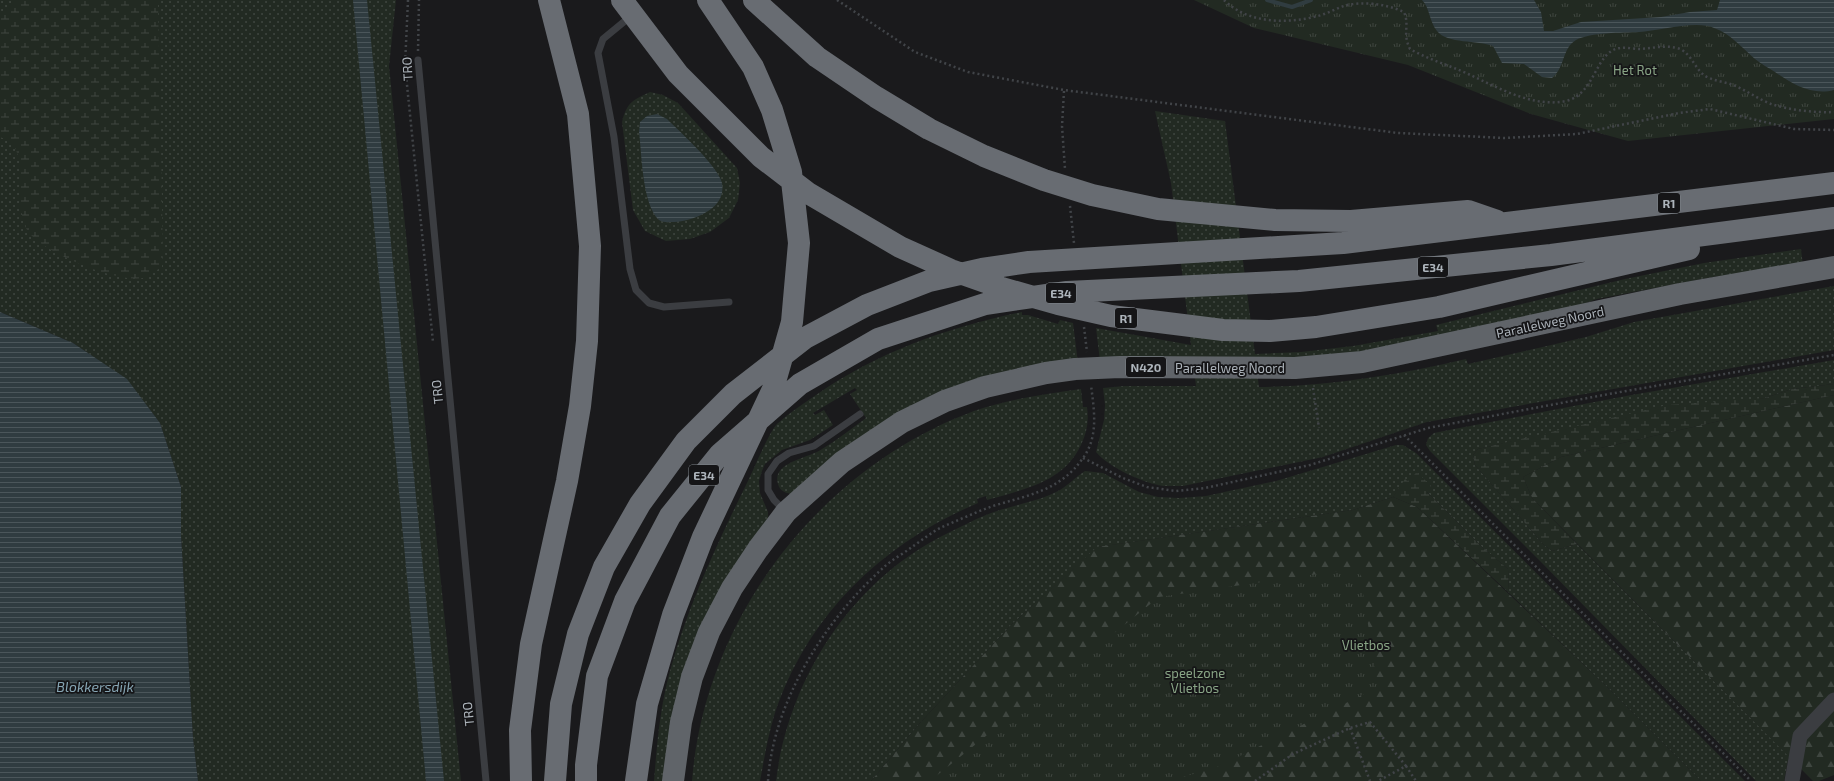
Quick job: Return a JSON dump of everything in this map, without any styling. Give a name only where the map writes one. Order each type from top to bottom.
[{"type":"highway","points":[[520,781],[520,730],[531,644],[567,481],[580,406],[587,341],[590,246],[578,114],[549,0]]},
{"type":"highway","points":[[636,781],[647,704],[672,615],[703,537],[773,389],[792,322],[799,243],[791,172],[772,110],[753,67],[708,0]]},
{"type":"highway","points":[[754,0],[817,57],[876,97],[929,129],[984,156],[1044,180],[1092,195],[1158,209],[1275,220],[1351,221],[1468,212],[1504,223]]},
{"type":"highway","name":"R1","points":[[628,7],[678,74],[762,157],[808,193],[900,247],[951,270],[1009,290],[1058,304],[1110,316],[1223,330],[1270,331],[1316,327],[1439,307],[1686,250],[1727,233],[1834,218]]},
{"type":"highway","name":"R1","points":[[1504,223],[1834,183]]},
{"type":"highway","name":"E34","points":[[555,781],[561,704],[578,634],[601,574],[640,504],[686,441],[733,394],[805,338],[867,305],[929,281],[982,269],[1029,262],[1343,243],[1504,223]]},
{"type":"highway","name":"E34","points":[[586,781],[586,765],[597,676],[625,601],[670,516],[720,454],[800,384],[878,339],[985,304],[1067,292],[1300,281],[1551,255],[1727,233]]},
{"type":"highway","name":"Parallelweg Noord","points":[[672,781],[681,722],[692,677],[709,632],[732,588],[758,549],[786,512],[842,462],[902,422],[945,401],[992,386],[1046,373],[1075,369],[1120,367],[1273,369],[1362,362],[1673,296],[1834,267]]},
{"type":"highway","name":"Parallelweg Noord","points":[[685,781],[694,720],[710,666],[732,614],[760,568],[785,535],[810,509],[844,479],[882,452],[927,425],[973,405],[1033,388],[1072,382],[1122,379],[1251,381],[1314,379],[1371,372],[1439,360],[1580,327],[1684,306],[1834,279]]},
{"type":"street","points":[[1792,781],[1800,736],[1834,700]]},
{"type":"lane","points":[[628,7],[602,39],[598,53],[614,137],[630,268],[636,290],[641,297],[649,303],[664,307],[729,302]]},
{"type":"lane","name":"TRO","points":[[418,60],[486,781]]},
{"type":"lane","points":[[786,512],[774,500],[768,490],[768,474],[777,461],[789,454],[814,446],[860,414]]},
{"type":"path","name":"TRO","points":[[418,60],[419,0]]},
{"type":"path","points":[[837,0],[915,52],[968,72],[1064,90],[1398,133],[1505,138],[1576,134],[1710,108],[1794,129],[1834,130]]},
{"type":"path","points":[[1224,0],[1245,14],[1261,19],[1282,21],[1319,16],[1352,4],[1371,3],[1392,7],[1404,12],[1407,19],[1405,40],[1410,49],[1494,86],[1538,102],[1549,103],[1567,100],[1579,94],[1591,81],[1609,52],[1620,48],[1636,49],[1664,47],[1678,48],[1688,54],[1699,70],[1707,77],[1732,85],[1771,104],[1803,111],[1834,112]]},
{"type":"path","points":[[1064,90],[1062,126],[1064,162]]},
{"type":"path","points":[[1083,458],[1147,488],[1176,491],[1205,488],[1332,459],[1428,428],[1609,394],[1834,355]]},
{"type":"path","points":[[1313,388],[1319,428]]},
{"type":"path","points":[[768,781],[769,767],[781,717],[801,671],[835,619],[883,567],[940,528],[992,506],[1049,489],[1067,475],[1083,458],[1092,440],[1095,423],[1094,406]]},
{"type":"path","points":[[1404,435],[1750,781]]},
{"type":"path","points":[[1255,781],[1293,754],[1350,728],[1370,722],[1406,766],[1416,781]]},
{"type":"path","points":[[1350,728],[1370,781]]},
{"type":"path","points":[[1378,781],[1406,766]]},
{"type":"green space","points":[[0,0],[396,0],[389,66],[461,781],[198,781],[193,738],[181,535],[181,487],[160,423],[126,379],[73,343],[0,312]]},
{"type":"green space","points":[[13,0],[158,0],[163,253],[162,267],[146,277],[132,279],[116,276],[80,264],[61,256],[45,246],[33,237],[26,228],[21,209],[19,160],[14,146],[7,140],[0,137],[0,14],[11,4]]},
{"type":"green space","name":"Het Rot","points":[[1194,0],[1834,0],[1834,119],[1628,141],[1531,114],[1408,65],[1254,28]]},
{"type":"green space","points":[[650,92],[663,95],[678,103],[737,168],[740,183],[738,200],[729,218],[710,232],[690,239],[666,241],[645,231],[633,210],[622,122],[626,110],[632,102]]},
{"type":"green space","points":[[1155,111],[1225,121],[1255,354],[1301,352],[1353,346],[1438,331],[1436,325],[1625,279],[1704,263],[1801,249],[1803,266],[1719,281],[1718,276],[1597,299],[1560,312],[1387,351],[1256,365],[1259,387],[1364,379],[1466,359],[1468,364],[1586,337],[1634,322],[1834,286],[1834,350],[1427,422],[1323,457],[1183,486],[1164,486],[1147,482],[1118,469],[1096,452],[1104,420],[1105,405],[1103,388],[1124,386],[1196,386],[1193,362],[1100,361],[1096,328],[1191,345],[1171,183]]},
{"type":"green space","points":[[1022,312],[1022,315],[1028,315],[1058,324],[1060,320],[1073,323],[1078,363],[996,378],[792,494],[783,491],[778,484],[777,477],[780,471],[793,462],[822,449],[866,418],[850,394],[857,390],[855,388],[813,413],[815,415],[824,410],[833,425],[810,440],[782,450],[765,464],[759,481],[760,493],[768,512],[768,521],[745,556],[666,781],[654,781],[661,712],[670,671],[685,622],[725,529],[766,443],[777,424],[801,405],[840,379],[890,354],[941,334],[994,318]]},
{"type":"green space","points":[[1834,360],[1834,384],[1792,389],[1765,398],[1563,430],[1478,449],[1473,455],[1475,465],[1543,544],[1552,551],[1577,544],[1789,756],[1784,781],[1756,781],[1430,451],[1426,445],[1428,438],[1434,433],[1626,396]]},
{"type":"green space","points":[[1834,384],[1834,395],[1561,457],[1523,477],[1532,498],[1577,544],[1552,551],[1543,544],[1475,465],[1473,455],[1478,449],[1667,405],[1765,398],[1792,389]]},
{"type":"green space","points":[[1081,389],[1083,407],[1087,407],[1088,417],[1085,436],[1073,458],[1064,468],[1041,483],[1028,488],[987,500],[986,496],[977,499],[978,503],[944,519],[913,538],[884,559],[857,582],[832,609],[811,638],[793,670],[778,704],[770,732],[760,781],[692,781],[702,720],[720,662],[746,607],[780,556],[821,510],[867,470],[918,437],[974,411],[1000,403],[1027,397]]},
{"type":"green space","points":[[1834,395],[1834,775],[1819,781],[1813,781],[1532,498],[1523,477],[1561,457]]},
{"type":"green space","points":[[1396,445],[1403,445],[1416,453],[1745,781],[1701,781],[1605,685],[1509,593],[1508,569],[1482,547],[1426,491],[1406,480],[1393,497],[1353,510],[1098,547],[1012,624],[920,723],[871,781],[776,781],[783,742],[795,705],[811,669],[831,635],[855,604],[883,577],[914,553],[948,533],[976,519],[1049,495],[1062,489],[1085,471],[1103,473],[1139,492],[1158,497],[1179,498],[1206,496],[1276,481]]},
{"type":"green space","points":[[1417,472],[1431,486],[1427,492],[1482,547],[1508,569],[1509,593],[1417,507],[1393,497],[1405,479],[1408,481]]},
{"type":"green space","name":"Vlietbos","points":[[1393,497],[1417,507],[1605,685],[1701,781],[871,781],[920,723],[1012,624],[1097,547],[1353,510]]},
{"type":"green space","name":"speelzone Vlietbos","points":[[1359,568],[1378,687],[1220,766],[1170,781],[930,781],[1159,597]]},
{"type":"water","points":[[353,0],[367,0],[444,781],[426,781]]},
{"type":"water","points":[[1422,0],[1534,0],[1541,12],[1544,31],[1553,31],[1581,22],[1661,17],[1690,12],[1717,10],[1720,0],[1834,0],[1834,90],[1810,90],[1795,85],[1757,61],[1726,34],[1714,28],[1698,25],[1639,32],[1598,34],[1582,37],[1576,40],[1568,48],[1559,69],[1552,78],[1542,77],[1524,64],[1502,63],[1493,46],[1455,40],[1442,35],[1434,27],[1427,7]]},
{"type":"water","points":[[657,114],[667,119],[698,150],[714,168],[722,183],[722,192],[719,200],[714,207],[699,216],[682,221],[662,222],[653,213],[646,191],[639,132],[640,122],[647,116]]},
{"type":"water","name":"Blokkersdijk","points":[[0,312],[73,343],[127,379],[160,423],[181,487],[181,535],[193,738],[198,781],[0,781]]},
{"type":"waterway","points":[[1267,0],[1292,7],[1311,0]]}]
